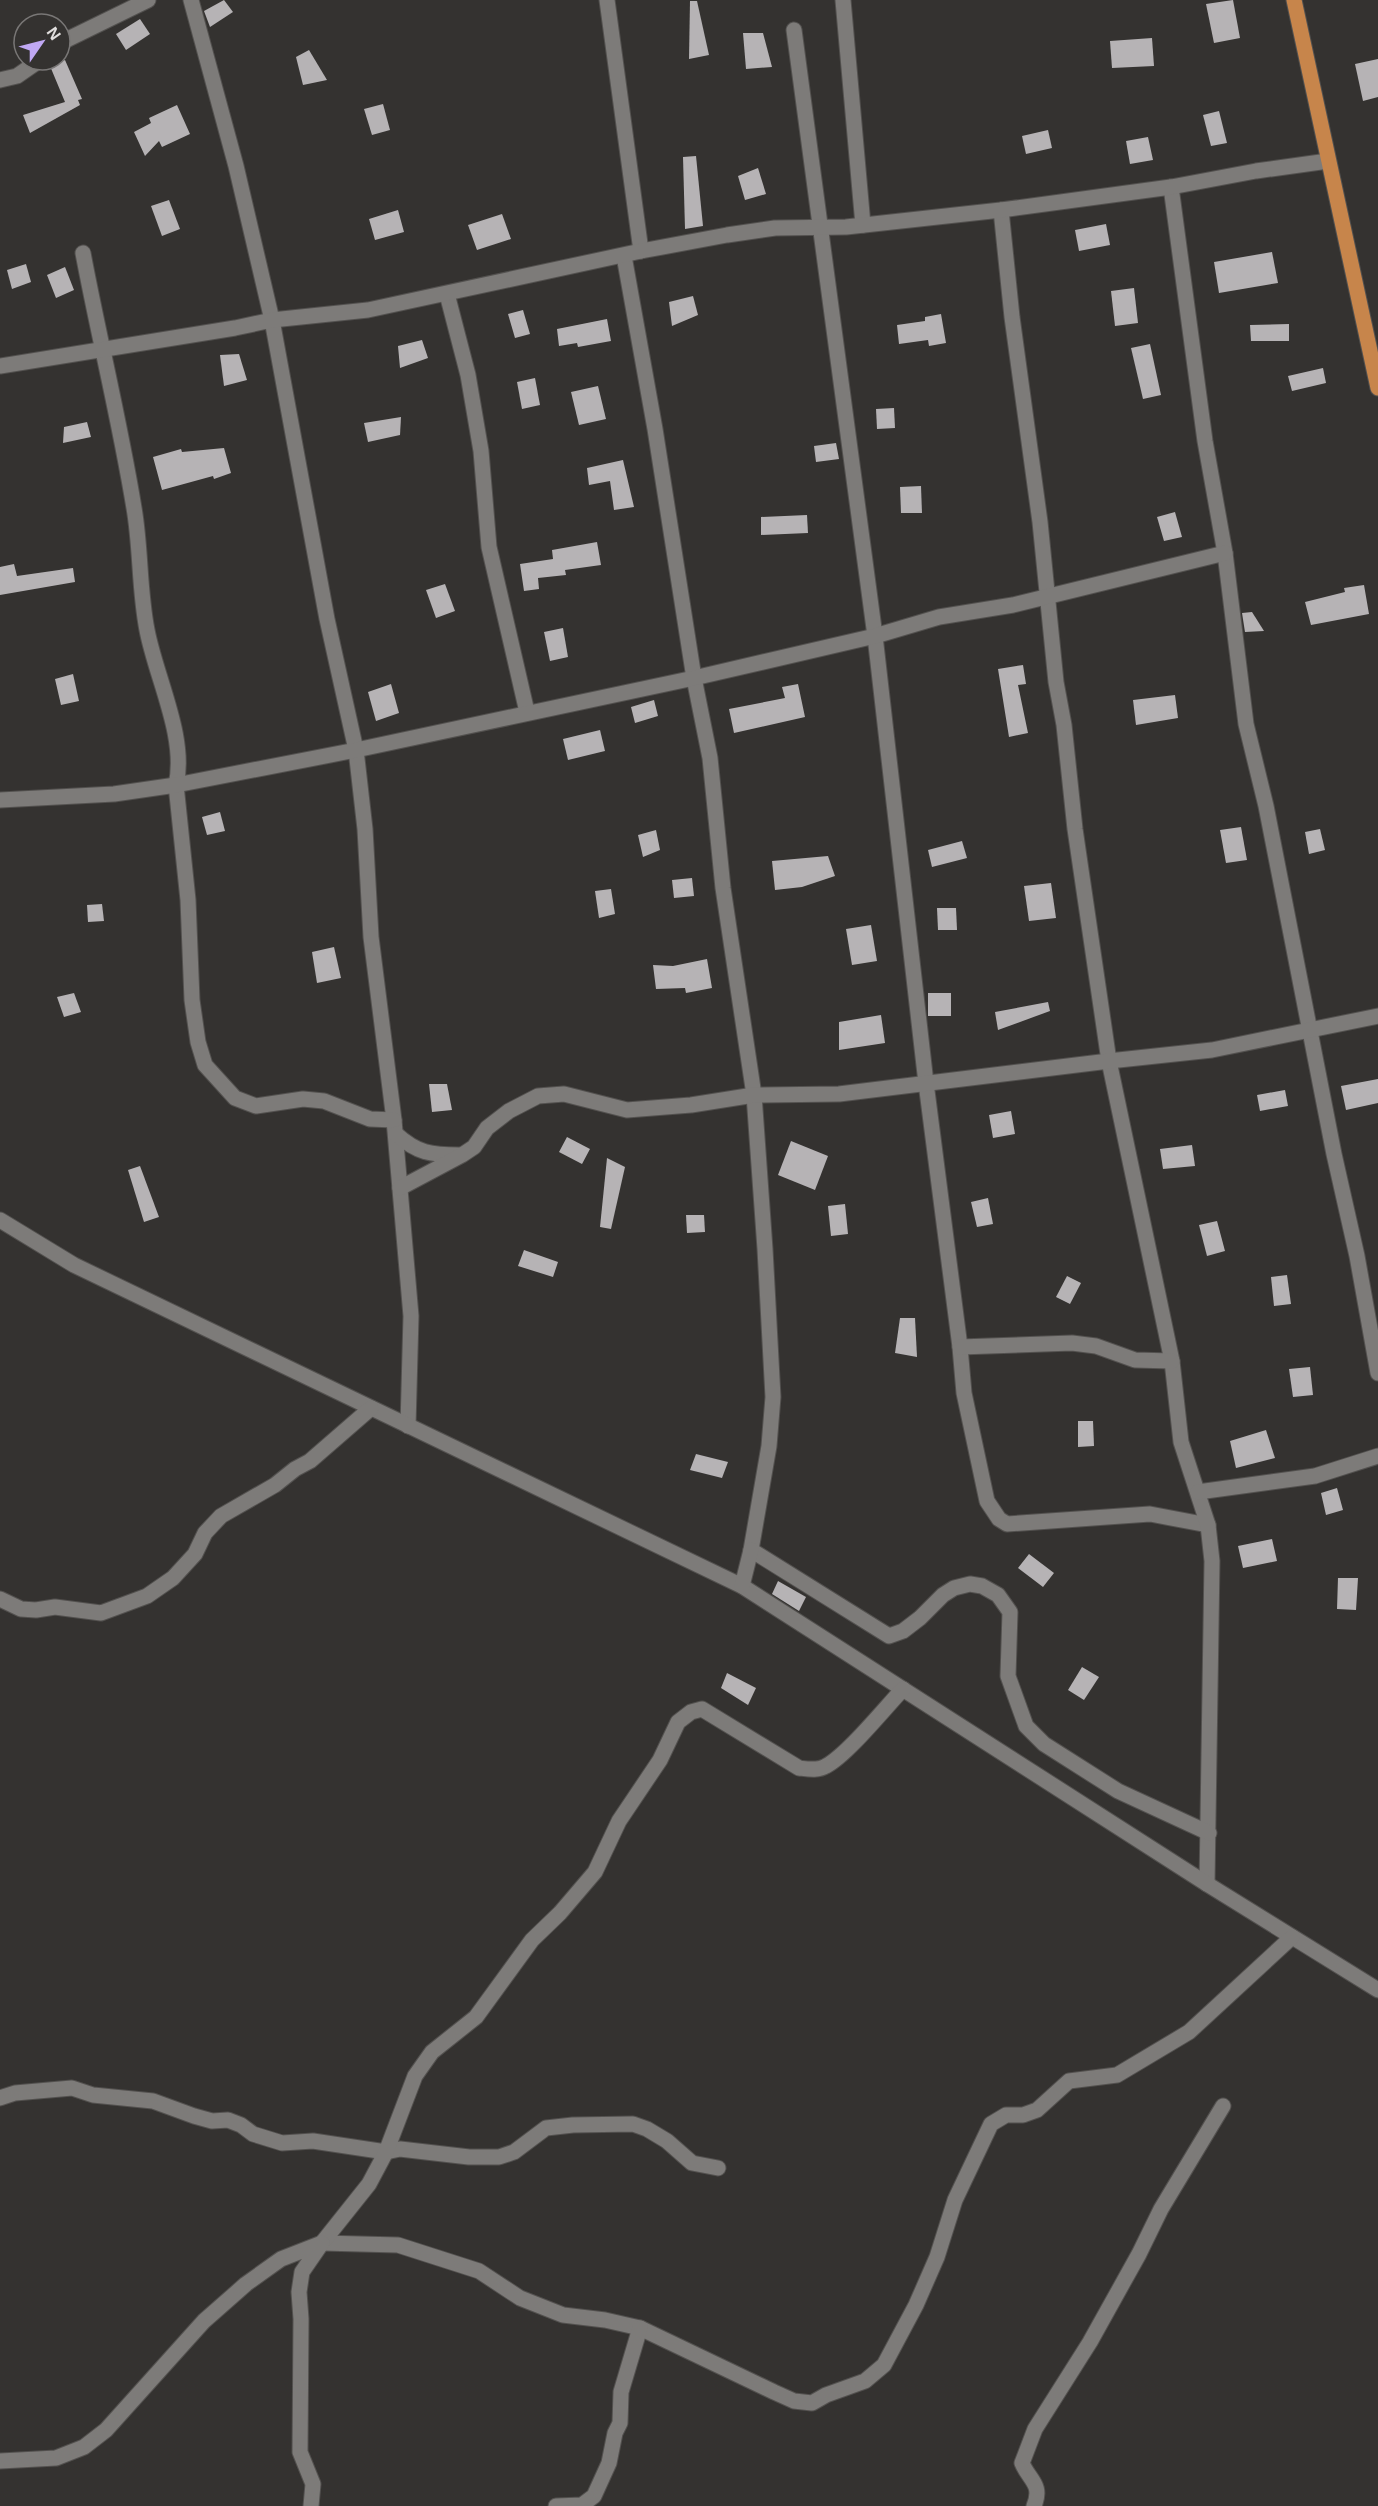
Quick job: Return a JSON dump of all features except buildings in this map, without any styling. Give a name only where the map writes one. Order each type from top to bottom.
[{"type":"main road","points":[[1294,0],[1328,161],[1376,359],[1378,388]]},
{"type":"street","points":[[72,37],[148,0]]},
{"type":"street","points":[[191,0],[236,166],[272,320],[327,619],[356,750],[365,829],[371,936],[395,1127],[411,1316],[408,1426]]},
{"type":"street","points":[[607,0],[642,251]]},
{"type":"street","points":[[843,0],[863,225]]},
{"type":"street","points":[[794,30],[875,636],[964,1394],[984,1478],[987,1501],[999,1519],[1007,1524],[1150,1514],[1208,1525]]},
{"type":"street","points":[[0,80],[17,76],[23,72]]},
{"type":"street","points":[[0,366],[272,320],[368,310],[642,251],[775,228],[863,225],[1001,210],[1171,187],[1256,171],[1328,161]]},
{"type":"street","points":[[1171,187],[1205,441],[1225,552],[1246,724],[1266,806],[1357,1256],[1378,1373]]},
{"type":"street","points":[[1001,210],[1075,829],[1109,1061],[1172,1361],[1181,1442],[1208,1525],[1212,1561],[1207,1884]]},
{"type":"street","points":[[83,253],[135,509],[147,630],[176,738],[179,772],[176,785],[188,900],[192,1000],[198,1042],[205,1065],[235,1098],[256,1106],[303,1099],[324,1101],[395,1127],[412,1149],[436,1155],[462,1155]]},
{"type":"street","points":[[624,255],[655,429],[694,678],[710,758],[723,888],[754,1095],[773,1397],[770,1446],[742,1586]]},
{"type":"street","points":[[447,294],[468,375],[481,451],[489,548],[527,712]]},
{"type":"street","points":[[0,800],[114,794],[176,785],[356,750],[694,678],[875,636],[939,617],[1047,597],[1225,552]]},
{"type":"street","points":[[400,1188],[474,1147],[487,1128],[509,1111],[538,1096],[564,1095],[627,1110],[691,1105],[754,1095],[838,1095],[1212,1050],[1378,1016]]},
{"type":"street","points":[[0,1220],[74,1265],[742,1586],[1207,1884],[1378,1990]]},
{"type":"street","points":[[960,1347],[1072,1343],[1096,1346],[1135,1360],[1172,1361]]},
{"type":"street","points":[[0,1599],[21,1609],[55,1607],[101,1613],[147,1596],[173,1578],[195,1554],[205,1533],[221,1516],[261,1494],[310,1461],[371,1408]]},
{"type":"street","points":[[1198,1492],[1315,1476],[1378,1456]]},
{"type":"street","points":[[751,1550],[889,1636],[912,1625],[943,1595],[954,1588],[970,1584],[982,1586],[998,1595],[1010,1612],[1008,1676],[1026,1726],[1044,1744],[1118,1791],[1209,1833]]},
{"type":"street","points":[[311,2506],[313,2484],[300,2452],[301,2319],[299,2292],[302,2272],[369,2184],[386,2152],[415,2076],[432,2052],[476,2017],[532,1940],[560,1913],[595,1872],[619,1821],[660,1760],[678,1722],[691,1712],[702,1709],[799,1768],[812,1770],[826,1766],[849,1746],[903,1689]]},
{"type":"street","points":[[0,2461],[56,2458],[84,2447],[106,2430],[204,2321],[246,2284],[281,2259],[322,2243],[398,2246],[478,2271],[520,2298],[563,2315],[605,2320],[640,2328],[794,2401],[812,2403],[826,2395],[865,2381],[884,2365],[916,2304],[937,2257],[956,2200],[991,2124],[1006,2115],[1023,2115],[1037,2110],[1069,2081],[1117,2075],[1189,2032],[1292,1937]]},
{"type":"street","points":[[0,2097],[15,2093],[72,2088],[93,2094],[153,2101],[212,2121],[228,2120],[241,2125],[253,2134],[282,2144],[320,2142],[386,2152],[400,2149],[469,2157],[499,2157],[514,2152],[546,2128],[633,2124],[667,2141],[692,2163],[718,2168]]},
{"type":"street","points":[[1034,2506],[1038,2492],[1034,2480],[1022,2463],[1035,2429],[1090,2342],[1161,2209],[1223,2106]]},
{"type":"street","points":[[556,2506],[582,2505],[594,2496],[609,2463],[621,2416],[621,2392],[640,2328]]}]
